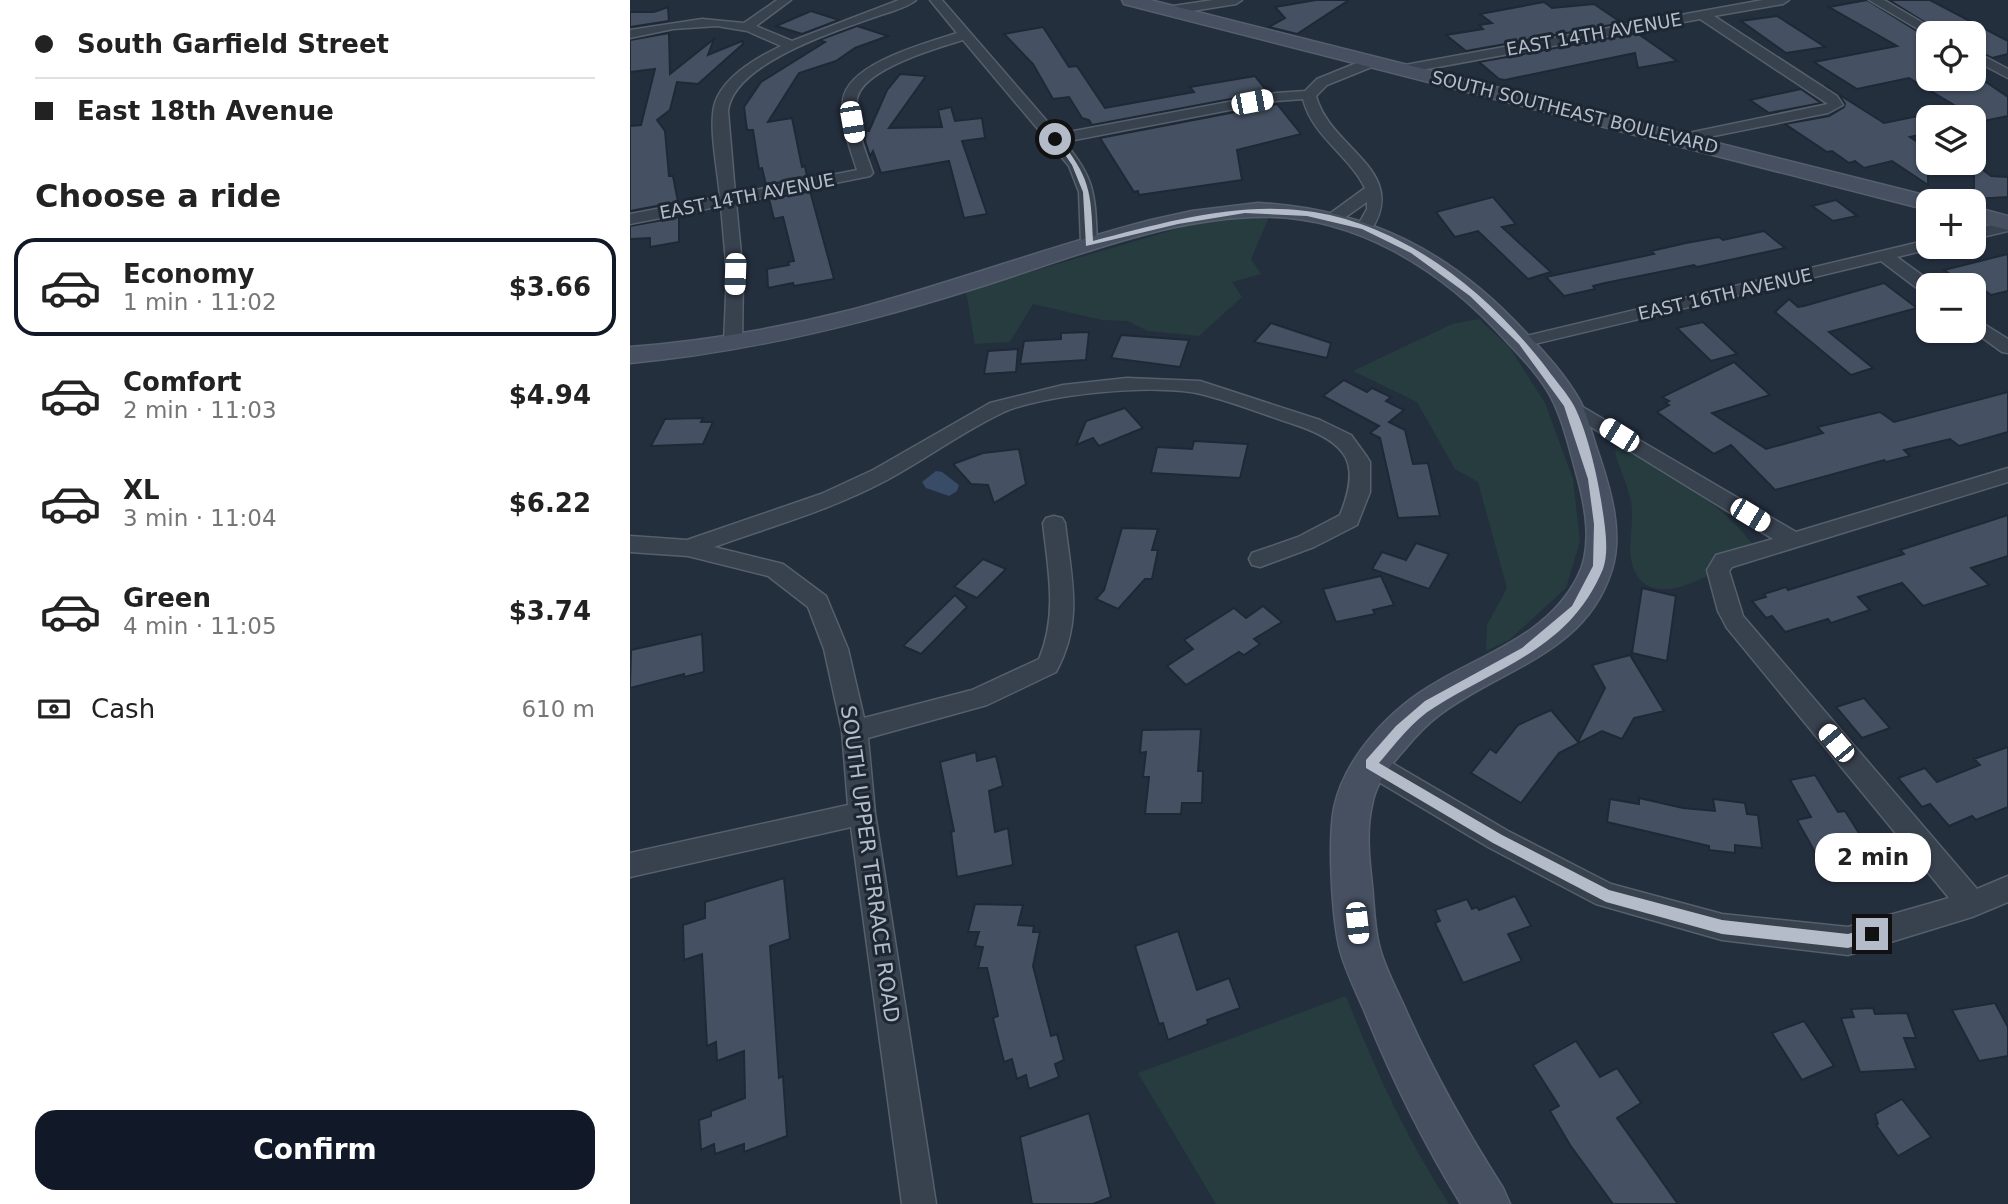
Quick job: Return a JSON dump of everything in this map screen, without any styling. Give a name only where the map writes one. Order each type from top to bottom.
[{"type":"street","points":[[747,27],[785,0]]},
{"type":"street","points":[[733,343],[735,274],[720,109],[725,96],[745,73],[792,46],[910,0]]},
{"type":"street","points":[[936,0],[1076,165],[1087,192],[1089,244]]},
{"type":"street","name":"SOUTH SOUTHEAST BOULEVARD","points":[[1130,0],[1916,200]]},
{"type":"street","points":[[1173,10],[1235,0]]},
{"type":"street","points":[[1222,22],[1222,9],[1235,0]]},
{"type":"street","name":"EAST 14TH AVENUE","points":[[1405,69],[1783,0]]},
{"type":"street","points":[[1875,0],[1916,23]]},
{"type":"street","points":[[1679,139],[1828,109],[1836,105],[1832,99],[1703,15]]},
{"type":"street","points":[[630,34],[673,25],[712,22],[747,27],[792,46]]},
{"type":"street","points":[[865,173],[849,108],[853,89],[871,73],[907,55],[964,35]]},
{"type":"street","points":[[1055,139],[1276,97],[1309,95],[1322,82],[1374,61]]},
{"type":"street","points":[[1986,61],[2005,71]]},
{"type":"street","points":[[1309,95],[1314,112],[1373,187],[1375,205],[1371,219],[1364,227]]},
{"type":"street","name":"EAST 14TH AVENUE","points":[[630,219],[865,173]]},
{"type":"street","points":[[1334,218],[1369,194],[1373,187]]},
{"type":"street","points":[[630,355],[733,343],[799,331],[940,293],[1089,244],[1164,225],[1236,212],[1286,211],[1334,218],[1364,227],[1403,246],[1454,279],[1486,305],[1522,342],[1569,405],[1593,479],[1600,524],[1598,566],[1576,609],[1526,652],[1429,704],[1400,730],[1371,764],[1354,799],[1350,852],[1359,947],[1401,1050],[1458,1158],[1487,1204]]},
{"type":"street","points":[[1986,218],[2008,225]]},
{"type":"street","points":[[1986,231],[2008,225]]},
{"type":"street","name":"EAST 16TH AVENUE","points":[[1522,342],[1916,248]]},
{"type":"street","points":[[1885,256],[1916,279]]},
{"type":"street","points":[[1986,332],[2008,348]]},
{"type":"street","points":[[688,548],[828,499],[880,475],[997,407],[1063,391],[1127,384],[1200,387],[1313,424],[1344,440],[1360,462],[1360,492],[1349,520],[1306,542],[1260,559]]},
{"type":"street","points":[[1569,405],[1793,541]]},
{"type":"street","points":[[1972,904],[1735,622],[1729,611],[1718,570],[1724,561],[2008,475]]},
{"type":"street","points":[[855,731],[978,698],[1048,665],[1060,637],[1063,613],[1054,523]]},
{"type":"street","name":"SOUTH UPPER TERRACE ROAD","points":[[630,544],[688,548],[775,570],[818,602],[836,649],[855,731],[862,813],[919,1204]]},
{"type":"street","points":[[1371,764],[1497,839],[1606,895],[1722,927],[1848,941],[1972,904],[2008,889]]},
{"type":"street","points":[[630,865],[862,813]]},
{"type":"green space","points":[[1242,217],[1269,217],[1251,259],[1261,274],[1232,282],[1242,297],[1199,336],[1148,331],[1128,321],[1102,320],[1033,304],[1010,342],[975,344],[966,291],[1183,227]]},
{"type":"green space","points":[[1479,319],[1510,348],[1545,403],[1573,479],[1580,541],[1566,588],[1509,640],[1486,651],[1487,625],[1507,588],[1478,482],[1455,469],[1417,402],[1353,371],[1452,324]]},
{"type":"green space","points":[[1621,446],[1631,449],[1714,505],[1754,547],[1727,565],[1691,583],[1656,589],[1643,582],[1631,559],[1631,502],[1615,449]]},
{"type":"green space","points":[[1346,996],[1392,1103],[1449,1204],[1216,1204],[1138,1073]]},
{"type":"water","points":[[936,471],[942,472],[959,485],[957,491],[949,496],[926,488],[922,482]]},
{"type":"building","points":[[1316,0],[1349,0],[1297,34],[1269,27],[1285,18],[1275,7]]},
{"type":"building","points":[[1867,0],[1916,31],[1916,82],[1909,78],[1857,89],[1814,62],[1897,46],[1829,7]]},
{"type":"building","points":[[1889,0],[1930,0],[1970,21],[1923,21]]},
{"type":"building","points":[[1544,2],[1552,8],[1594,4],[1622,23],[1466,51],[1446,35],[1483,29],[1479,25],[1492,23],[1480,14]]},
{"type":"building","points":[[668,7],[669,21],[630,27],[630,12],[654,12]]},
{"type":"building","points":[[811,11],[839,20],[802,34],[776,26]]},
{"type":"building","points":[[1777,16],[1825,47],[1786,53],[1741,21]]},
{"type":"building","points":[[857,26],[888,36],[855,48],[836,61],[799,73],[768,122],[792,118],[802,167],[805,166],[807,177],[766,185],[762,168],[759,169],[753,130],[747,130],[744,107],[761,82],[825,42],[819,40]]},
{"type":"building","points":[[1043,27],[1069,67],[1077,66],[1105,108],[1194,92],[1190,87],[1255,76],[1268,92],[1092,125],[1089,120],[1082,118],[1069,97],[1053,99],[1033,64],[1004,34]]},
{"type":"building","points":[[1986,29],[2008,41],[2008,54],[1992,58],[1986,55]]},
{"type":"building","points":[[669,33],[670,74],[714,39],[708,55],[742,41],[743,44],[698,84],[677,82],[670,110],[657,120],[665,131],[669,176],[673,176],[678,202],[630,211],[630,126],[641,125],[655,69],[630,72],[630,40]]},
{"type":"building","points":[[1637,33],[1677,61],[1638,68],[1635,53],[1505,80],[1499,79],[1479,62]]},
{"type":"building","points":[[900,74],[926,76],[889,128],[942,127],[938,110],[951,107],[955,121],[982,118],[985,138],[962,141],[987,214],[964,218],[949,161],[881,173],[873,151],[870,156],[865,141],[866,131],[869,131],[887,90]]},
{"type":"building","points":[[1986,82],[2008,97],[2008,116],[1986,121],[1986,105],[1954,105],[1931,91],[1986,91]]},
{"type":"building","points":[[1824,85],[1884,123],[1916,116],[1916,136],[1910,137],[1916,141],[1916,175],[1928,175],[1928,185],[1892,161],[1864,168],[1855,161],[1849,163],[1785,124],[1829,116],[1844,107],[1839,95]]},
{"type":"building","points":[[1801,89],[1821,103],[1769,113],[1750,100]]},
{"type":"building","points":[[1277,104],[1301,134],[1237,150],[1242,180],[1139,195],[1138,191],[1134,192],[1100,138]]},
{"type":"building","points":[[1986,172],[1991,176],[2008,177],[2008,197],[1986,198],[1986,189],[1974,189],[1974,175],[1986,175]]},
{"type":"building","points":[[810,191],[834,279],[768,288],[767,269],[789,265],[788,262],[794,261],[783,217],[774,219],[769,199]]},
{"type":"building","points":[[1493,197],[1516,224],[1502,227],[1551,272],[1528,279],[1478,231],[1455,237],[1436,212]]},
{"type":"building","points":[[1836,200],[1857,216],[1833,221],[1812,206]]},
{"type":"building","points":[[679,217],[679,242],[650,247],[650,238],[630,239],[630,226]]},
{"type":"building","points":[[1764,231],[1785,248],[1605,283],[1593,286],[1595,289],[1564,296],[1546,277],[1654,254],[1651,251],[1686,243],[1719,237],[1723,240]]},
{"type":"building","points":[[2008,254],[2008,291],[1991,295],[1986,291],[1986,273],[1948,273],[1944,270]]},
{"type":"building","points":[[1884,283],[1916,308],[1829,332],[1873,368],[1851,375],[1775,312],[1789,299],[1798,307]]},
{"type":"building","points":[[1703,322],[1737,354],[1711,361],[1677,328]]},
{"type":"building","points":[[1271,323],[1331,343],[1327,358],[1254,342]]},
{"type":"building","points":[[1089,332],[1086,360],[1020,364],[1024,341],[1061,339],[1061,333]]},
{"type":"building","points":[[1121,335],[1189,340],[1180,367],[1111,358]]},
{"type":"building","points":[[1018,349],[1016,372],[984,374],[988,351]]},
{"type":"building","points":[[1734,362],[1770,395],[1712,413],[1766,449],[1823,433],[1817,427],[1880,412],[1894,422],[2008,392],[2008,432],[1959,446],[1950,439],[1904,450],[1910,456],[1886,462],[1884,460],[1775,490],[1731,445],[1714,454],[1657,412],[1669,405],[1665,403],[1669,401],[1662,397]]},
{"type":"building","points":[[1344,380],[1367,392],[1372,388],[1391,397],[1386,401],[1404,410],[1389,422],[1405,430],[1413,464],[1428,463],[1440,516],[1398,518],[1380,438],[1370,433],[1379,426],[1323,396]]},
{"type":"building","points":[[1125,408],[1143,428],[1099,446],[1093,438],[1076,445],[1086,421]]},
{"type":"building","points":[[703,418],[701,422],[713,422],[703,444],[651,446],[665,419]]},
{"type":"building","points":[[1194,441],[1248,444],[1240,478],[1151,473],[1157,447],[1192,449]]},
{"type":"building","points":[[1019,449],[1026,484],[994,503],[988,485],[971,484],[953,464],[983,453]]},
{"type":"building","points":[[2008,515],[2008,556],[1971,568],[1989,585],[1923,606],[1902,583],[1858,597],[1870,610],[1831,623],[1828,619],[1785,632],[1772,616],[1766,618],[1752,601],[1786,587],[1788,590],[1904,554],[1900,550]]},
{"type":"building","points":[[1122,528],[1158,529],[1152,550],[1158,550],[1152,579],[1145,579],[1118,609],[1096,599],[1104,590]]},
{"type":"building","points":[[1416,543],[1449,554],[1429,589],[1372,569],[1382,552],[1406,560]]},
{"type":"building","points":[[983,559],[1006,569],[977,598],[954,587]]},
{"type":"building","points":[[1381,576],[1394,605],[1373,610],[1375,614],[1336,622],[1323,589]]},
{"type":"building","points":[[1642,588],[1676,596],[1667,661],[1632,653]]},
{"type":"building","points":[[955,595],[967,607],[921,654],[903,646]]},
{"type":"building","points":[[1263,606],[1282,622],[1254,639],[1260,644],[1244,655],[1239,652],[1186,685],[1167,666],[1193,649],[1184,640],[1234,608],[1246,618]]},
{"type":"building","points":[[702,634],[704,672],[684,677],[684,674],[630,688],[631,650]]},
{"type":"building","points":[[1630,655],[1664,711],[1634,718],[1622,739],[1602,731],[1559,753],[1521,803],[1471,773],[1490,749],[1496,753],[1518,725],[1551,710],[1578,742],[1605,688],[1592,665]]},
{"type":"building","points":[[1864,698],[1890,728],[1862,738],[1836,707]]},
{"type":"building","points":[[1201,729],[1198,771],[1203,771],[1202,803],[1182,803],[1181,814],[1145,814],[1149,777],[1143,777],[1146,752],[1140,753],[1142,730]]},
{"type":"building","points":[[2008,747],[2008,807],[1976,820],[1972,816],[1949,826],[1930,804],[1922,807],[1898,778],[1925,768],[1937,782],[1980,765],[1974,759]]},
{"type":"building","points":[[976,752],[977,761],[996,756],[1003,786],[989,791],[995,832],[1008,828],[1013,865],[957,877],[951,832],[954,831],[940,762]]},
{"type":"building","points":[[1815,775],[1838,812],[1845,811],[1867,846],[1838,853],[1837,850],[1816,854],[1797,820],[1811,817],[1790,780]]},
{"type":"building","points":[[1639,798],[1683,808],[1715,811],[1713,799],[1745,803],[1747,814],[1758,815],[1762,848],[1735,845],[1735,853],[1709,850],[1709,846],[1607,822],[1610,799],[1639,804]]},
{"type":"building","points":[[784,878],[790,939],[770,946],[779,1078],[783,1076],[787,1136],[744,1152],[744,1144],[715,1154],[714,1144],[701,1150],[699,1120],[711,1116],[711,1111],[745,1098],[744,1051],[717,1061],[716,1042],[707,1046],[702,954],[684,960],[683,925],[705,918],[705,902]]},
{"type":"building","points":[[1515,896],[1531,926],[1508,934],[1522,961],[1463,983],[1435,923],[1440,921],[1435,910],[1467,899],[1472,909],[1477,907],[1479,910]]},
{"type":"building","points":[[975,904],[1023,905],[1018,925],[1034,926],[1033,932],[1040,932],[1033,966],[1051,1036],[1057,1034],[1064,1060],[1055,1064],[1059,1077],[1029,1089],[1026,1075],[1017,1079],[1012,1059],[1004,1062],[993,1018],[998,1016],[987,968],[978,968],[983,947],[975,946],[979,932],[968,932]]},
{"type":"building","points":[[1178,931],[1197,990],[1229,978],[1240,1008],[1207,1020],[1208,1024],[1168,1040],[1163,1023],[1159,1024],[1135,946]]},
{"type":"building","points":[[1995,1003],[2008,1027],[2008,1056],[1979,1061],[1952,1010]]},
{"type":"building","points":[[1873,1008],[1875,1014],[1907,1013],[1916,1038],[1904,1038],[1916,1069],[1860,1072],[1841,1018],[1854,1017],[1851,1009]]},
{"type":"building","points":[[1804,1021],[1834,1066],[1802,1080],[1772,1033]]},
{"type":"building","points":[[1576,1041],[1600,1077],[1617,1068],[1641,1103],[1617,1118],[1678,1204],[1613,1204],[1570,1145],[1550,1111],[1559,1106],[1533,1065]]},
{"type":"building","points":[[1902,1099],[1931,1137],[1898,1156],[1876,1125],[1875,1114]]},
{"type":"building","points":[[1089,1113],[1111,1197],[1093,1204],[1032,1204],[1020,1137]]},
{"type":"route","points":[[1055,139],[1076,165],[1087,192],[1089,244],[1178,222],[1245,211],[1307,213],[1364,227],[1413,252],[1473,294],[1522,342],[1569,405],[1593,479],[1600,524],[1598,566],[1576,609],[1526,652],[1429,704],[1400,730],[1371,764],[1497,839],[1606,895],[1722,927],[1848,941],[1872,934]]}]
